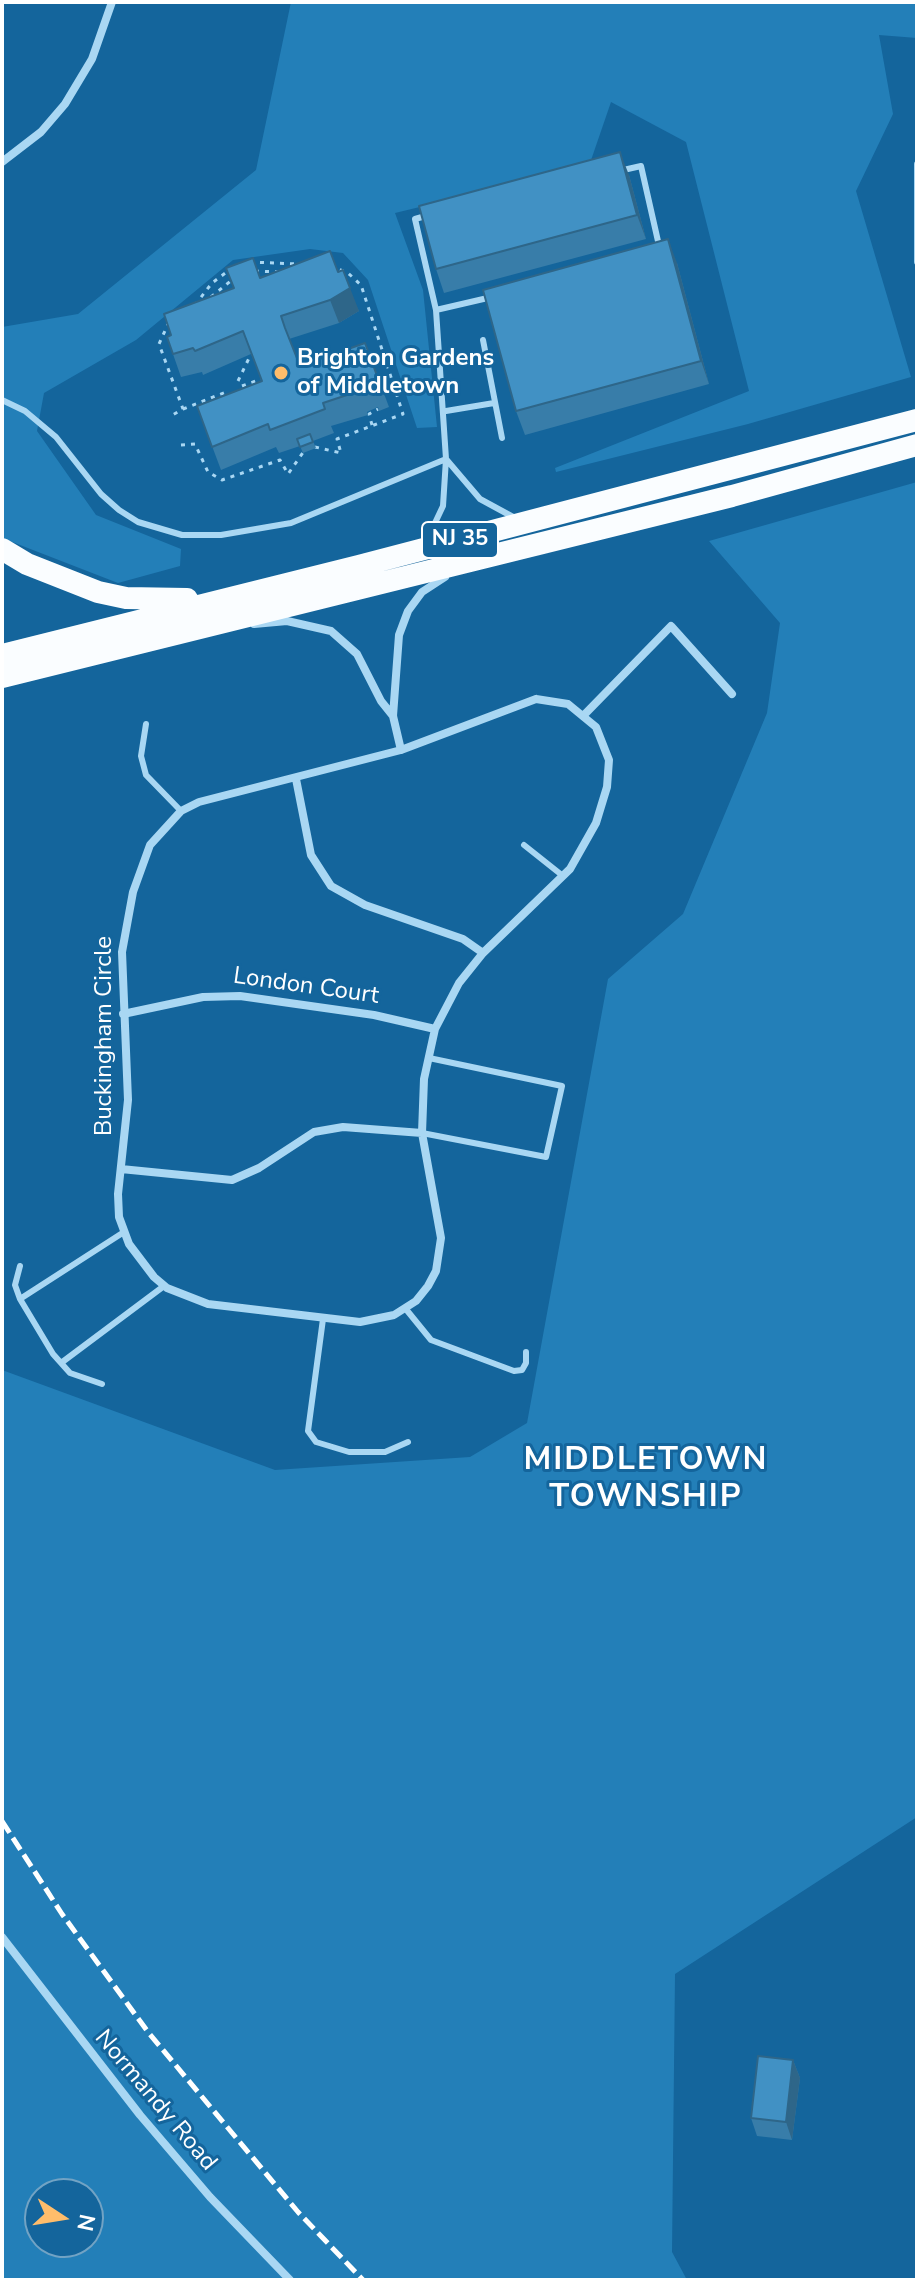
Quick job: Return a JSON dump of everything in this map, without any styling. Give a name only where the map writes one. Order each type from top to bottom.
[{"type":"highway","name":"NJ 35","points":[[2,655],[917,420]]},
{"type":"highway","name":"NJ 35","points":[[2,677],[494,555],[917,445]]},
{"type":"highway","points":[[2,549],[71,583],[126,598],[162,600],[236,596]]},
{"type":"street","points":[[2,162],[41,132],[65,104],[92,59],[112,2]]},
{"type":"street","points":[[401,750],[393,716],[395,660],[408,611],[435,582],[494,555]]},
{"type":"street","points":[[201,629],[287,621],[331,631],[357,654],[381,701],[393,716]]},
{"type":"street","points":[[405,1308],[428,1286],[440,1257],[440,1225],[422,1133],[422,1102],[435,1029],[459,983],[483,953],[563,876],[596,823],[609,773],[604,741],[584,715],[671,626],[732,694]]},
{"type":"street","name":"Buckingham Circle","points":[[405,1308],[380,1320],[323,1319],[208,1304],[164,1286],[142,1264],[124,1232],[118,1194],[128,1100],[122,952],[136,882],[150,845],[181,811],[219,795],[296,779],[401,750],[536,699],[568,704],[584,715]]},
{"type":"street","points":[[296,779],[311,855],[331,886],[365,905],[463,939],[483,953]]},
{"type":"street","name":"London Court","points":[[123,1014],[203,997],[240,996],[374,1015],[435,1029]]},
{"type":"street","points":[[121,1169],[232,1180],[322,1130],[343,1127],[422,1133]]},
{"type":"street","name":"Normandy Road","points":[[2,1937],[140,2115],[210,2197],[290,2280]]},
{"type":"lane","points":[[917,164],[917,262]]},
{"type":"lane","points":[[611,173],[641,166],[662,258]]},
{"type":"lane","points":[[423,549],[443,506],[446,411],[436,310],[415,219],[445,212]]},
{"type":"lane","points":[[436,310],[496,296]]},
{"type":"lane","points":[[483,340],[502,438]]},
{"type":"lane","points":[[2,400],[25,411],[56,437],[101,494],[119,510],[138,522],[182,535],[221,535],[291,523],[446,459]]},
{"type":"lane","points":[[446,411],[494,403]]},
{"type":"lane","points":[[446,459],[480,499],[525,523]]},
{"type":"lane","points":[[146,724],[141,756],[146,775],[181,811]]},
{"type":"lane","points":[[524,845],[563,876]]},
{"type":"lane","points":[[422,1133],[546,1157],[562,1086],[429,1058]]},
{"type":"lane","points":[[20,1299],[124,1232]]},
{"type":"lane","points":[[20,1266],[15,1285],[20,1299],[61,1363],[70,1373],[102,1384]]},
{"type":"lane","points":[[61,1363],[164,1286]]},
{"type":"lane","points":[[405,1308],[431,1340],[514,1371],[522,1370],[526,1352]]},
{"type":"lane","points":[[323,1319],[308,1431],[316,1442],[349,1452],[385,1452],[408,1442]]},
{"type":"path","points":[[247,262],[283,261],[302,265],[301,271]]},
{"type":"path","points":[[191,310],[212,283],[238,265]]},
{"type":"path","points":[[181,445],[195,444],[208,472],[222,480],[280,460],[288,474],[296,457],[308,448],[341,453],[337,439],[403,414],[361,285],[340,269],[323,267]]},
{"type":"path","points":[[263,270],[267,283]]},
{"type":"path","points":[[207,303],[225,284],[244,274],[263,270],[284,272]]},
{"type":"path","points":[[225,284],[230,297]]},
{"type":"path","points":[[178,319],[166,325],[159,344],[183,409]]},
{"type":"path","points":[[238,381],[251,354]]},
{"type":"path","points":[[242,386],[261,379]]},
{"type":"path","points":[[169,417],[226,392]]},
{"type":"path","points":[[207,399],[211,411]]},
{"type":"path","points":[[372,425],[369,414],[378,409]]},
{"type":"shaded area","points":[[291,2],[917,2],[917,38],[879,35],[893,114],[856,191],[911,377],[748,424],[556,472],[555,468],[749,391],[686,142],[611,102],[589,166],[395,213],[423,290],[437,427],[417,428],[368,280],[343,253],[310,249],[233,260],[136,340],[44,393],[37,431],[96,515],[181,549],[180,566],[118,583],[2,538],[2,327],[78,314],[256,170]]},
{"type":"shaded area","points":[[917,482],[917,1817],[675,1974],[672,2252],[687,2280],[2,2280],[2,1370],[275,1470],[470,1457],[527,1423],[608,979],[683,914],[767,713],[780,623],[709,541]]},
{"type":"building","points":[[620,152],[637,215],[436,269],[419,206]]},
{"type":"building","points":[[668,239],[701,361],[516,411],[483,290]]},
{"type":"building","points":[[330,251],[338,272],[343,270],[350,288],[330,300],[281,316],[285,328],[300,366],[365,343],[380,384],[358,388],[359,391],[323,403],[325,409],[270,430],[268,424],[212,447],[197,406],[262,381],[243,331],[195,351],[193,348],[173,354],[164,314],[234,288],[226,268],[253,258],[260,278]]},
{"type":"building","points":[[310,434],[313,442],[300,447],[297,439]]},
{"type":"building","points":[[758,2056],[793,2060],[786,2122],[751,2118]]},
{"type":"railway","points":[[2,1821],[62,1914],[148,2032],[298,2212],[363,2280]]},
{"type":"place","name":"Brighton Gardens of Middletown","points":[[281,373]]},
{"type":"district","name":"MIDDLETOWN TOWNSHIP","points":[[646,1480]]}]
